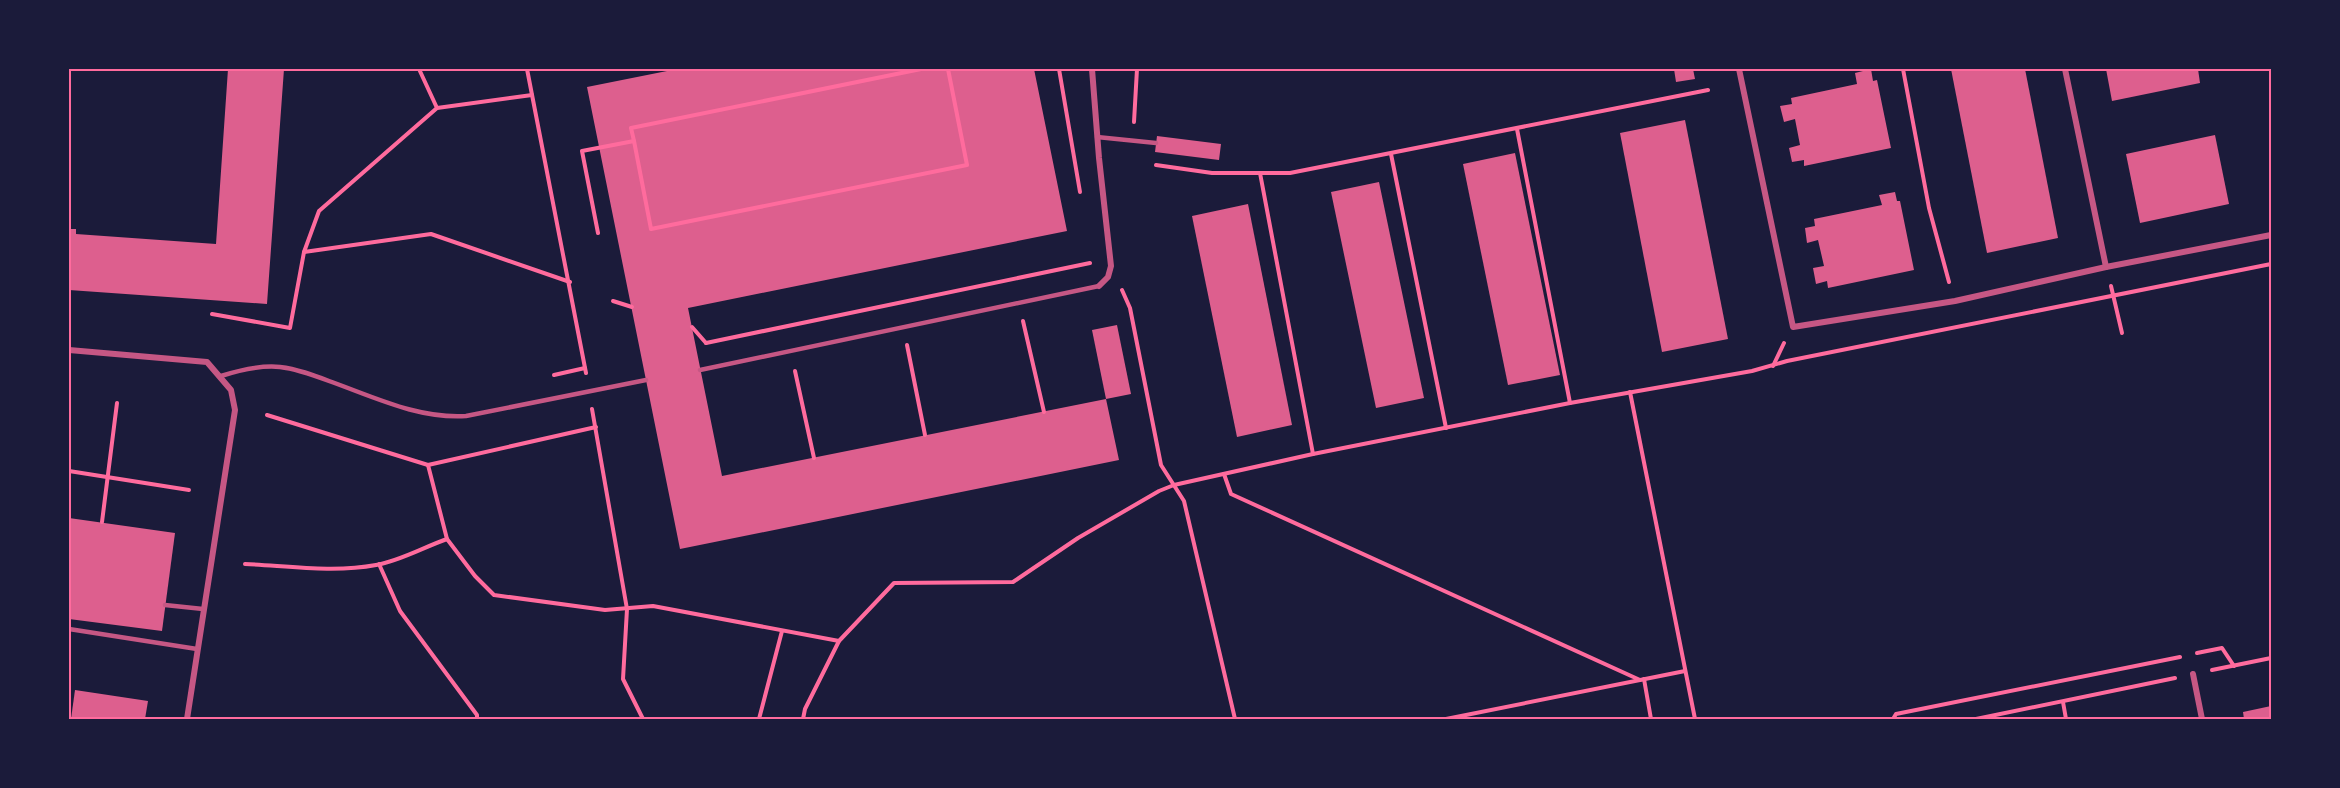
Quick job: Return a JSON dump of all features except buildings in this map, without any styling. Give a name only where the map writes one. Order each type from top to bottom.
[{"type":"street","points":[[1092,69],[1111,266],[1108,277],[1099,286]]},
{"type":"street","points":[[1738,69],[1793,327],[1955,301],[2106,267],[2271,235]]},
{"type":"street","points":[[2065,69],[2106,267]]},
{"type":"street","points":[[69,350],[207,362],[231,390],[235,410],[187,719]]},
{"type":"street","points":[[2193,674],[2202,719]]},
{"type":"lane","points":[[1097,137],[1156,143]]},
{"type":"lane","points":[[700,370],[1099,286]]},
{"type":"lane","points":[[221,376],[246,368],[280,367],[304,372],[416,413],[445,417],[466,416],[646,380]]},
{"type":"lane","points":[[165,605],[203,609]]},
{"type":"lane","points":[[69,629],[197,650]]},
{"type":"path","points":[[419,69],[437,108]]},
{"type":"path","points":[[528,69],[570,282],[627,609],[623,679],[643,719]]},
{"type":"path","points":[[921,69],[631,128],[651,229],[967,165],[948,69]]},
{"type":"path","points":[[1059,69],[1081,200]]},
{"type":"path","points":[[1132,141],[1137,69]]},
{"type":"path","points":[[1903,69],[1929,208],[1955,301]]},
{"type":"path","points":[[1152,164],[1212,173],[1290,173],[1708,90]]},
{"type":"path","points":[[212,314],[290,328],[304,252],[319,211],[437,108],[532,95]]},
{"type":"path","points":[[1517,129],[1570,403]]},
{"type":"path","points":[[598,233],[582,151],[633,141]]},
{"type":"path","points":[[1391,154],[1446,428]]},
{"type":"path","points":[[1260,173],[1313,454]]},
{"type":"path","points":[[304,252],[431,234],[570,282]]},
{"type":"path","points":[[706,343],[1092,263],[1090,252]]},
{"type":"path","points":[[803,719],[805,709],[839,641],[894,583],[1013,582],[1078,538],[1174,485],[1313,454],[1570,403],[1752,371],[1787,361],[2271,264]]},
{"type":"path","points":[[1111,266],[1130,308],[1161,465],[1184,501],[1235,719]]},
{"type":"path","points":[[1014,279],[1044,412]]},
{"type":"path","points":[[613,301],[632,307]]},
{"type":"path","points":[[899,303],[925,435]]},
{"type":"path","points":[[2117,306],[2122,333]]},
{"type":"path","points":[[785,326],[814,458]]},
{"type":"path","points":[[692,327],[706,343],[708,368]]},
{"type":"path","points":[[554,375],[585,368]]},
{"type":"path","points":[[1630,392],[1695,719]]},
{"type":"path","points":[[102,522],[117,403]]},
{"type":"path","points":[[267,416],[428,465],[596,427]]},
{"type":"path","points":[[428,465],[447,539],[475,576],[494,595],[605,610],[653,606],[839,641]]},
{"type":"path","points":[[69,471],[189,490]]},
{"type":"path","points":[[1224,474],[1231,494],[1642,680]]},
{"type":"path","points":[[245,564],[355,568],[379,564],[447,539]]},
{"type":"path","points":[[379,564],[400,610],[477,715],[477,719]]},
{"type":"path","points":[[759,719],[782,631]]},
{"type":"path","points":[[1893,719],[1896,714],[2222,648],[2234,666]]},
{"type":"path","points":[[1976,719],[2271,658]]},
{"type":"path","points":[[1446,719],[1685,671]]},
{"type":"path","points":[[1642,680],[1651,719]]},
{"type":"path","points":[[2063,702],[2066,719]]}]
